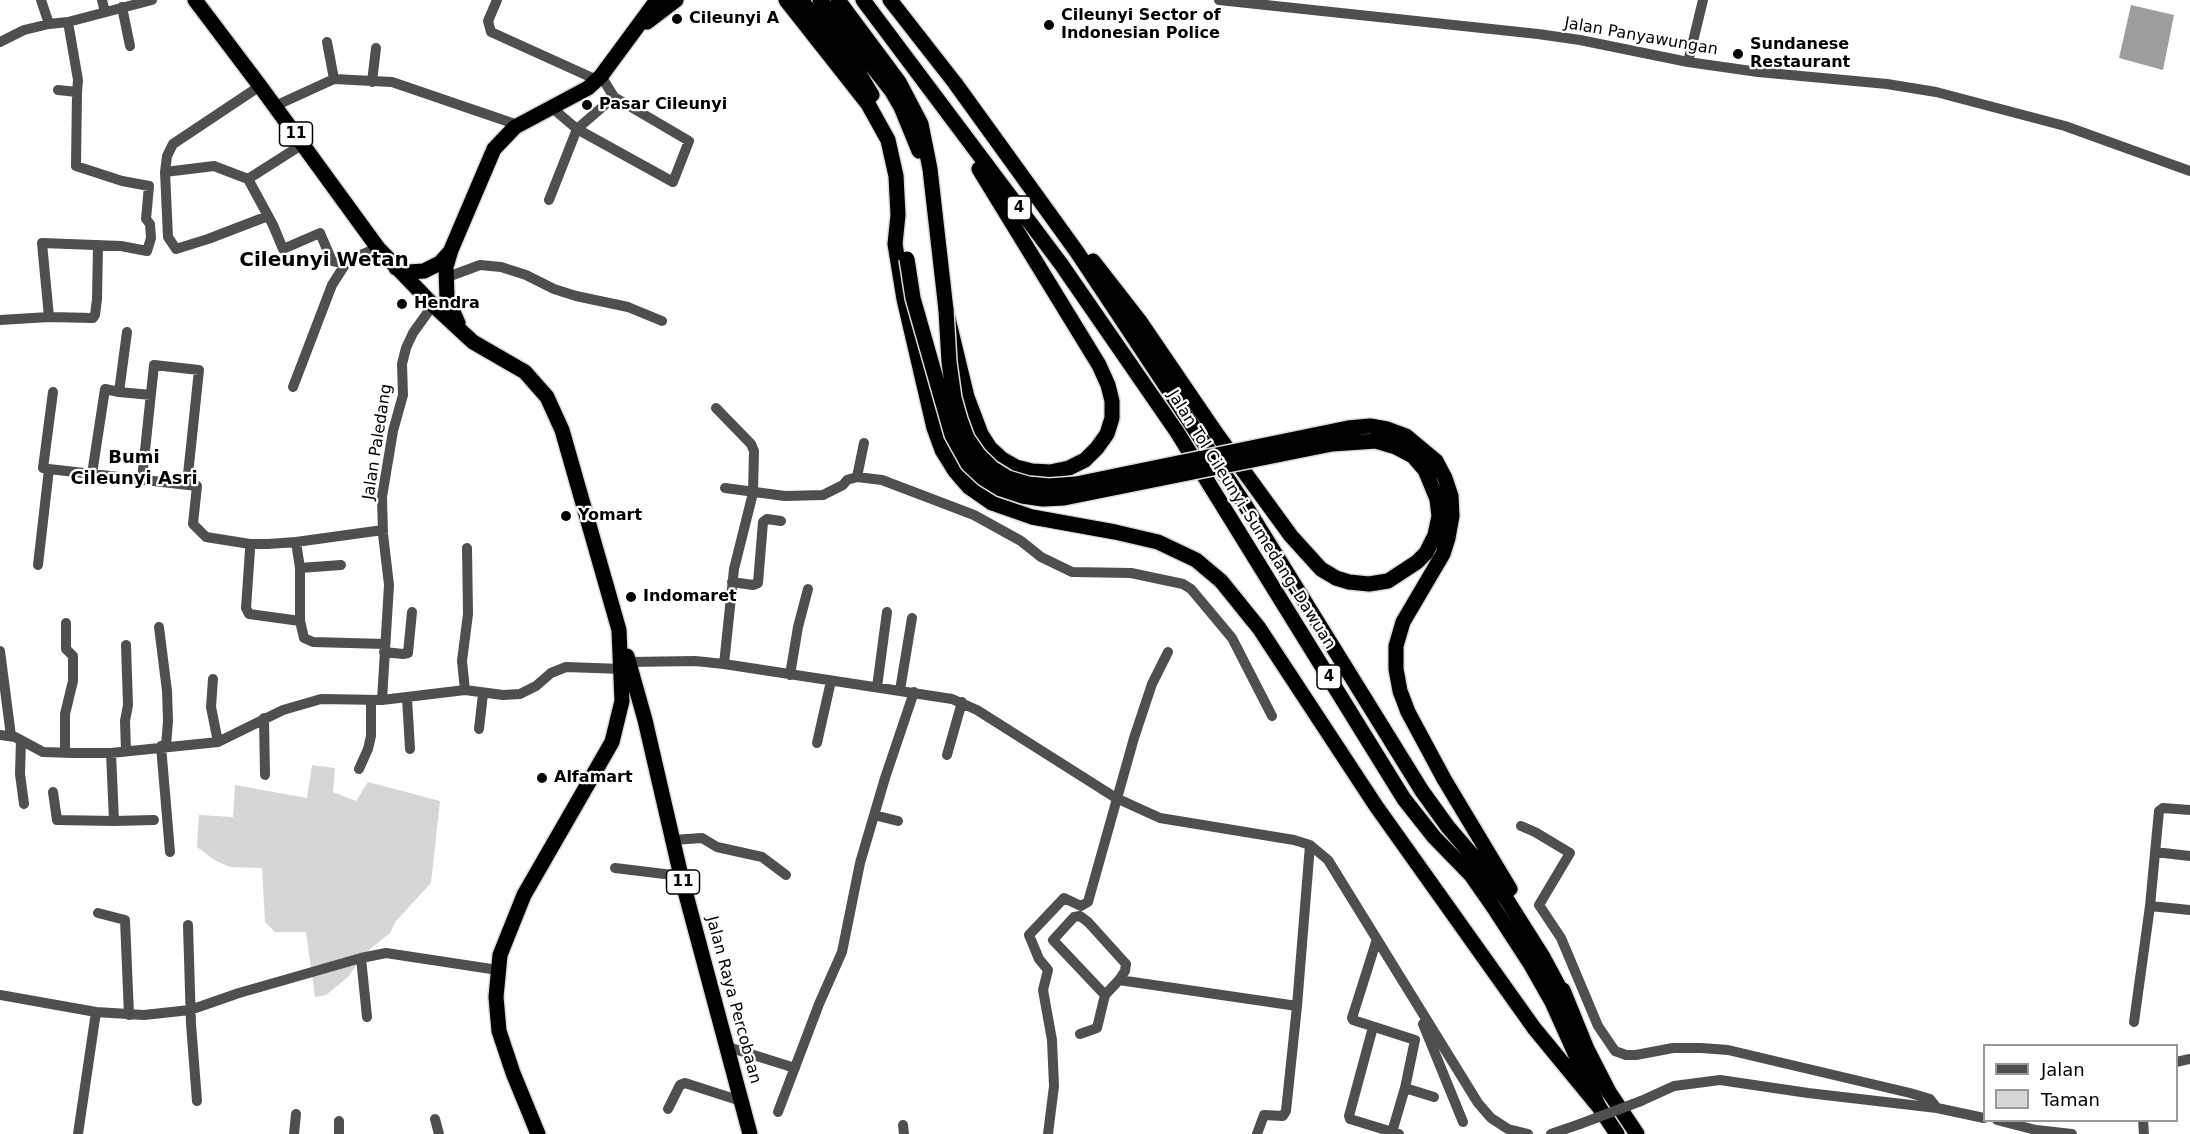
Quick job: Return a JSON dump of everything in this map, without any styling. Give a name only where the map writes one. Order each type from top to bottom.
[{"type":"highway","name":"11","points":[[195,0],[378,248],[433,305],[473,342]]},
{"type":"highway","name":"11","points":[[473,342],[451,309],[447,298],[446,278],[451,250],[494,149],[518,125],[588,88],[599,78],[657,0]]},
{"type":"highway","points":[[631,35],[676,0]]},
{"type":"highway","points":[[786,0],[868,104],[888,140]]},
{"type":"highway","points":[[801,0],[847,56],[867,86],[888,140],[896,176],[898,215],[896,244],[901,284],[930,412],[942,450],[954,471],[969,487],[992,503],[1032,517],[1158,542],[1196,560],[1221,581],[1259,628],[1388,823],[1534,1028],[1599,1107]]},
{"type":"highway","points":[[820,0],[891,90],[901,107],[924,162],[933,203]]},
{"type":"highway","points":[[838,0],[885,61],[915,110],[925,138],[946,310],[954,398],[968,438],[978,454],[992,468],[1008,478],[1028,484],[1049,486],[1076,484],[1348,428],[1378,428],[1406,436],[1436,461],[1445,477],[1451,496],[1452,516],[1441,537],[1417,562],[1388,581],[1369,584],[1336,578],[1321,569],[1291,536],[1216,433],[1132,324],[955,83],[890,0]]},
{"type":"highway","name":"Jalan Tol Cileunyi–Sumedang–Dawuan","points":[[863,0],[1060,264],[1182,441],[1404,799],[1434,837],[1471,875],[1531,965],[1552,1002],[1599,1107]]},
{"type":"highway","points":[[923,78],[1099,365],[1110,393],[1112,418],[1107,434],[1097,448],[1085,460],[1069,468],[1050,472],[1016,467],[996,453],[981,434],[973,417],[946,310]]},
{"type":"highway","points":[[898,215],[913,298],[952,435],[968,464],[983,478],[1001,489],[1022,496],[1043,499],[1064,498],[1332,444],[1376,441],[1396,447],[1413,456],[1425,470],[1437,499],[1441,537],[1437,564],[1402,622],[1396,646],[1396,669],[1400,691],[1408,712],[1444,779],[1548,948],[1566,998]]},
{"type":"highway","points":[[396,268],[409,272],[424,271],[440,263],[451,250]]},
{"type":"highway","name":"Jalan Tol Cileunyi–Sumedang–Dawuan","points":[[1132,324],[1422,791],[1507,900],[1566,998]]},
{"type":"highway","name":"Jalan Raya Percobaan","points":[[473,342],[525,372],[537,384],[550,404],[562,430],[619,630],[625,665],[645,720],[681,876],[750,1134]]},
{"type":"highway","name":"11","points":[[538,1134],[499,1031],[496,997],[498,970],[507,936],[524,896],[612,742],[622,701],[625,665]]},
{"type":"highway","points":[[618,721],[634,716],[645,720]]},
{"type":"highway","name":"4","points":[[1566,998],[1587,1049],[1610,1092],[1637,1134]]},
{"type":"highway","name":"4","points":[[1599,1107],[1617,1134]]},
{"type":"street","points":[[41,0],[50,24]]},
{"type":"street","points":[[102,0],[105,12]]},
{"type":"street","points":[[0,42],[24,30],[68,22],[153,0]]},
{"type":"street","points":[[498,0],[488,21],[491,32],[599,78],[614,97],[689,141],[673,182],[577,129],[551,107]]},
{"type":"street","name":"Jalan Panyawungan","points":[[1219,0],[1538,34],[1688,62],[1758,72],[1887,84],[1936,92],[2065,126],[2190,171]]},
{"type":"street","points":[[1688,62],[1703,0]]},
{"type":"street","points":[[122,8],[130,45]]},
{"type":"street","points":[[49,317],[42,243],[121,246],[147,251],[150,238],[150,224],[146,219],[149,186],[122,181],[76,166],[77,72],[68,22]]},
{"type":"street","points":[[327,42],[334,79]]},
{"type":"street","points":[[372,82],[376,48]]},
{"type":"street","points":[[275,106],[334,79],[400,84],[518,125]]},
{"type":"street","points":[[260,86],[231,108],[214,116],[173,144],[167,156],[165,172],[168,237],[176,249],[268,216]]},
{"type":"street","points":[[58,90],[77,92]]},
{"type":"street","points":[[549,200],[577,129],[614,97]]},
{"type":"street","points":[[248,179],[303,144]]},
{"type":"street","points":[[165,172],[214,166],[248,179],[283,249],[320,233],[332,261],[345,264]]},
{"type":"street","points":[[0,320],[49,317],[93,318],[98,245]]},
{"type":"street","points":[[293,387],[332,285],[345,264],[355,256],[378,248]]},
{"type":"street","points":[[446,278],[480,265],[501,267],[526,275],[576,297],[628,307],[662,321]]},
{"type":"street","name":"Jalan Paledang","points":[[359,769],[371,736],[384,648],[389,585],[382,497],[393,431],[403,395],[402,364],[413,333],[433,305]]},
{"type":"street","points":[[119,392],[128,332]]},
{"type":"street","points":[[141,479],[154,365],[198,369],[187,484]]},
{"type":"street","points":[[92,474],[105,390],[151,395]]},
{"type":"street","points":[[53,392],[43,468],[197,486],[193,524],[206,537],[250,544],[296,542],[383,530]]},
{"type":"street","points":[[716,408],[751,444],[753,452],[753,493],[737,550],[724,664]]},
{"type":"street","points":[[857,477],[864,443]]},
{"type":"street","points":[[38,565],[49,469]]},
{"type":"street","points":[[725,488],[785,496],[823,495],[843,485],[850,478],[882,480],[974,515],[1021,541],[1041,557],[1072,572],[1131,573],[1183,584],[1191,589],[1232,638],[1272,716]]},
{"type":"street","points":[[732,582],[753,585],[758,583],[763,522],[767,519],[781,521]]},
{"type":"street","points":[[296,542],[300,568],[300,621],[304,638],[313,642],[384,648],[403,654],[408,653],[412,612]]},
{"type":"street","points":[[465,690],[462,661],[468,614],[467,549]]},
{"type":"street","points":[[250,550],[246,608],[249,614],[300,621]]},
{"type":"street","points":[[300,568],[341,564]]},
{"type":"street","points":[[790,675],[798,627],[808,589]]},
{"type":"street","points":[[877,687],[887,612]]},
{"type":"street","points":[[900,690],[912,618]]},
{"type":"street","points":[[64,753],[65,714],[73,681],[73,656],[66,649],[65,643],[66,623]]},
{"type":"street","points":[[159,627],[167,692],[168,721],[164,746],[170,852]]},
{"type":"street","points":[[126,645],[128,705],[125,721],[126,751]]},
{"type":"street","points":[[1048,1134],[1052,1117],[1054,1086],[1052,1040],[1043,990],[1048,973],[1029,935],[1065,898],[1081,906],[1088,902],[1116,798],[1152,684],[1168,652]]},
{"type":"street","points":[[0,659],[11,737],[24,804]]},
{"type":"street","points":[[11,737],[43,752],[64,753],[111,753],[218,742],[264,718],[321,699],[376,700],[465,690],[483,694],[520,694],[536,686],[551,673],[566,667],[695,661],[914,692],[962,702],[1116,798],[1167,820],[1294,840],[1310,845],[1328,860],[1478,1103],[1491,1118],[1508,1129],[1528,1134]]},
{"type":"street","points":[[213,679],[211,707],[218,742]]},
{"type":"street","points":[[817,743],[831,681]]},
{"type":"street","points":[[778,1112],[819,1004],[842,952],[857,872],[914,692]]},
{"type":"street","points":[[479,729],[483,694]]},
{"type":"street","points":[[407,698],[410,749]]},
{"type":"street","points":[[947,755],[962,702]]},
{"type":"street","points":[[264,718],[264,775]]},
{"type":"street","points":[[111,753],[114,821]]},
{"type":"street","points":[[53,792],[57,820],[154,820]]},
{"type":"street","points":[[2134,1022],[2150,906],[2159,811],[2163,808],[2190,810]]},
{"type":"street","points":[[874,814],[898,821]]},
{"type":"street","points":[[1521,826],[1570,852],[1539,905],[1561,938],[1598,1026],[1615,1051],[1636,1056],[1672,1048],[1728,1050],[1910,1093],[1930,1100],[1937,1108]]},
{"type":"street","points":[[673,840],[702,838],[717,847],[762,857],[786,875]]},
{"type":"street","points":[[1257,1134],[1264,1115],[1281,1116],[1285,1113],[1298,1006],[1310,845]]},
{"type":"street","points":[[2155,852],[2190,856]]},
{"type":"street","points":[[615,868],[681,876]]},
{"type":"street","points":[[2150,906],[2190,910]]},
{"type":"street","points":[[98,914],[125,920],[129,1015]]},
{"type":"street","points":[[1080,1034],[1097,1028],[1105,995],[1125,971],[1125,962],[1088,922],[1080,916],[1074,916],[1053,938],[1053,942],[1105,995]]},
{"type":"street","points":[[188,925],[190,1010],[197,1101]]},
{"type":"street","points":[[1373,1027],[1349,1116],[1350,1119],[1390,1132],[1405,1088],[1415,1040],[1352,1018],[1377,939]]},
{"type":"street","points":[[0,995],[96,1012],[129,1015],[190,1010],[238,993],[386,953],[498,970]]},
{"type":"street","points":[[361,958],[367,1017]]},
{"type":"street","points":[[1119,980],[1298,1006]]},
{"type":"street","points":[[1411,996],[1463,1122]]},
{"type":"street","points":[[78,1134],[96,1012]]},
{"type":"street","points":[[728,1047],[795,1068]]},
{"type":"street","points":[[1551,1134],[1641,1101],[1674,1086],[1720,1080],[1808,1094],[1937,1108],[1983,1118]]},
{"type":"street","points":[[668,1109],[680,1085],[685,1083],[741,1101]]},
{"type":"street","points":[[1405,1088],[1434,1096]]},
{"type":"street","points":[[294,1134],[296,1114]]},
{"type":"street","points":[[435,1119],[439,1134]]},
{"type":"street","points":[[339,1121],[339,1134]]},
{"type":"street","points":[[2004,1122],[2041,1132],[2073,1134]]},
{"type":"green space","points":[[312,765],[335,768],[333,792],[356,801],[368,782],[440,801],[431,883],[396,921],[390,933],[364,954],[348,977],[326,995],[315,997],[306,932],[275,932],[265,922],[262,868],[230,867],[216,861],[197,847],[199,815],[233,817],[235,785],[307,798]]},
{"type":"shaded area","points":[[2131,5],[2174,15],[2163,70],[2119,58]]},
{"type":"place","name":"Cileunyi A","points":[[677,19]]},
{"type":"place","name":"Cileunyi Sector of Indonesian Police","points":[[1049,25]]},
{"type":"place","name":"Sundanese Restaurant","points":[[1738,54]]},
{"type":"place","name":"Pasar Cileunyi","points":[[587,105]]},
{"type":"place","name":"Hendra","points":[[402,304]]},
{"type":"place","name":"Yomart","points":[[566,516]]},
{"type":"place","name":"Indomaret","points":[[631,597]]},
{"type":"place","name":"Alfamart","points":[[542,778]]},
{"type":"district","name":"Cileunyi Wetan","points":[[324,261]]},
{"type":"district","name":"Bumi Cileunyi Asri","points":[[134,468]]}]
